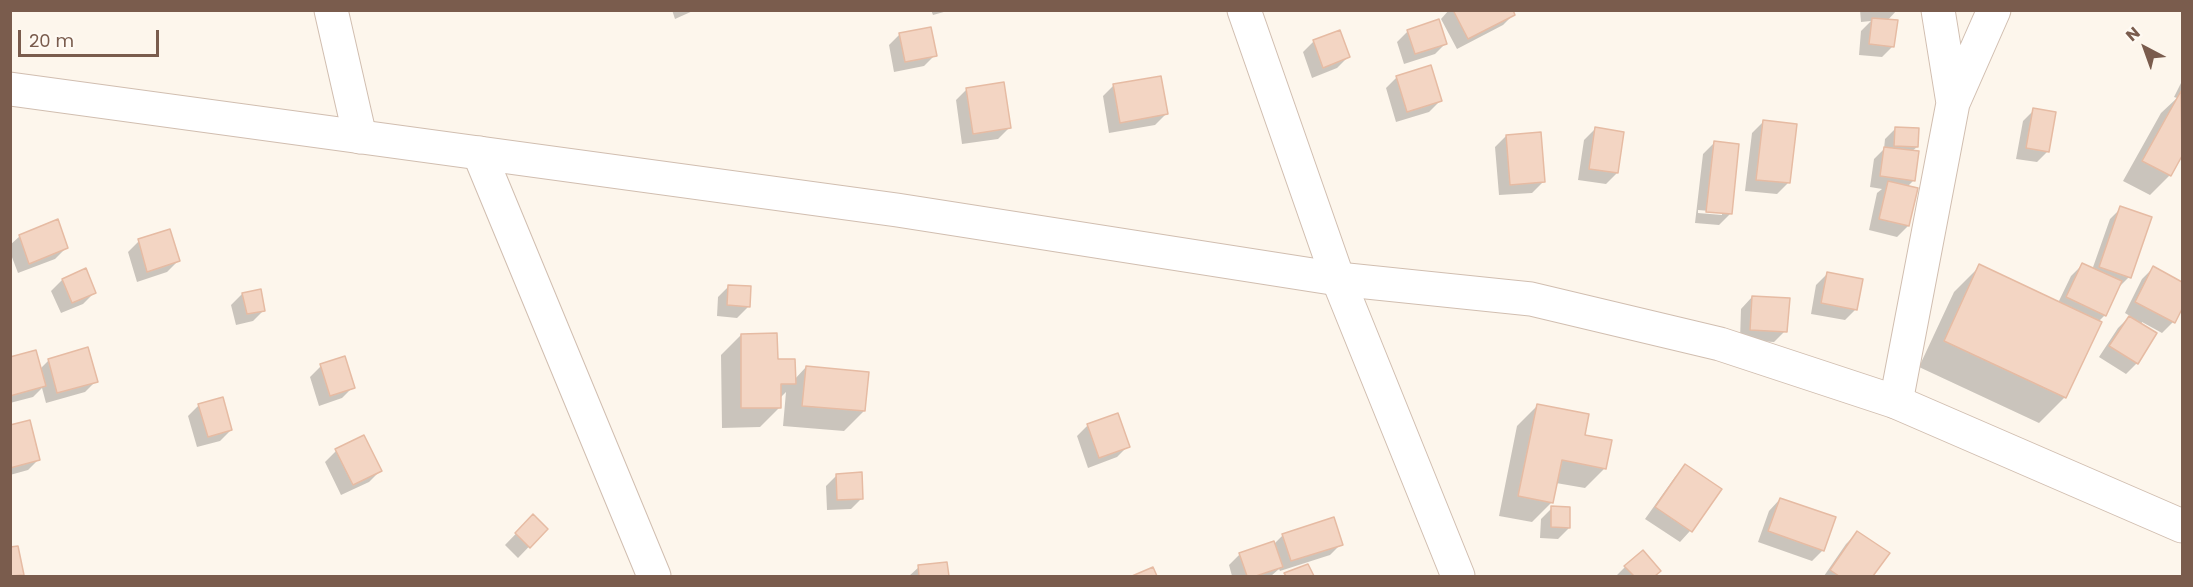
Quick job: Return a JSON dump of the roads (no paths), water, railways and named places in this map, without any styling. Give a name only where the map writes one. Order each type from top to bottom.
[{"type":"street","points":[[331,10],[360,137]]},
{"type":"street","points":[[1244,10],[1338,279],[1458,576]]},
{"type":"street","points":[[1938,10],[1953,103]]},
{"type":"street","points":[[1896,402],[1953,103],[1994,10]]},
{"type":"street","points":[[10,90],[908,212],[1338,279],[1531,299],[1720,344],[1896,402],[2182,526]]},
{"type":"street","points":[[479,153],[654,576]]}]
